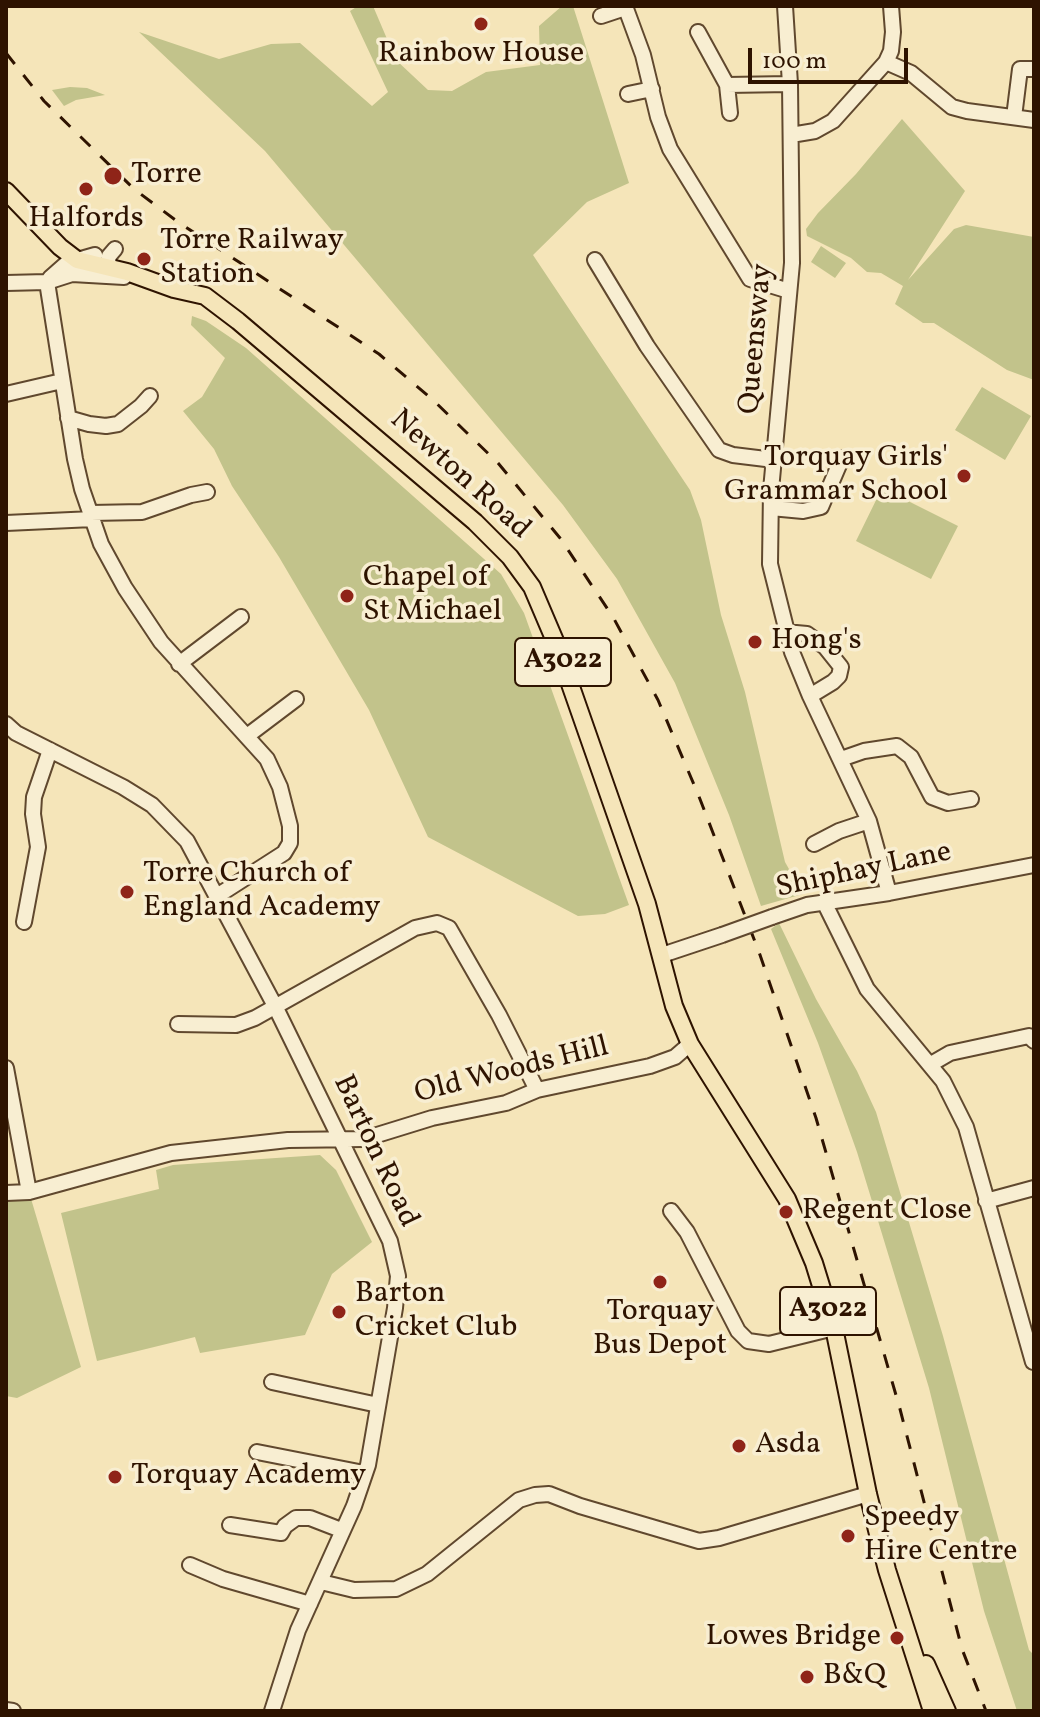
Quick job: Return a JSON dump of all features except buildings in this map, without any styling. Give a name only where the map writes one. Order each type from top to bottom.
[{"type":"main road","name":"A3022","points":[[6,191],[60,247],[77,260],[107,257],[148,280]]},
{"type":"main road","name":"A3022","points":[[46,232],[82,252],[183,282],[205,296]]},
{"type":"main road","name":"Newton Road","points":[[148,280],[205,296],[250,331],[475,522],[510,557],[532,587],[590,739],[662,955],[674,1006],[690,1044]]},
{"type":"main road","name":"A3022","points":[[690,1044],[787,1199],[814,1263],[834,1328],[868,1494],[897,1605],[932,1711]]},
{"type":"main road","name":"A3022","points":[[897,1605],[947,1711]]},
{"type":"street","name":"Queensway","points":[[785,6],[790,84],[792,263],[774,460],[770,564],[785,632],[810,696],[869,821],[889,893]]},
{"type":"street","points":[[791,135],[815,131],[833,121],[886,62],[893,32],[891,6]]},
{"type":"street","points":[[601,16],[625,7],[643,55],[670,149],[750,279],[789,291]]},
{"type":"street","points":[[698,32],[727,85],[730,113]]},
{"type":"street","points":[[886,62],[911,73],[952,107],[1034,120]]},
{"type":"street","points":[[1014,117],[1020,69],[1034,69]]},
{"type":"street","points":[[727,85],[790,84]]},
{"type":"street","points":[[628,94],[652,89]]},
{"type":"street","points":[[60,247],[60,261],[51,277],[62,381],[82,489],[101,544],[125,588],[179,664],[274,769],[290,826],[290,843],[284,853],[217,896]]},
{"type":"street","name":"Newton Road","points":[[51,277],[77,260]]},
{"type":"street","points":[[595,260],[647,346],[719,450],[733,455],[774,460]]},
{"type":"street","name":"Newton Road","points":[[6,283],[72,274],[148,280]]},
{"type":"street","points":[[6,394],[62,381]]},
{"type":"street","points":[[68,418],[89,424],[118,424],[150,396]]},
{"type":"street","points":[[771,508],[803,511],[821,507],[842,458]]},
{"type":"street","points":[[6,523],[59,522],[142,512],[207,492]]},
{"type":"street","points":[[179,664],[241,617]]},
{"type":"street","points":[[785,632],[807,634],[825,647],[841,667],[839,676],[833,682],[810,696]]},
{"type":"street","points":[[247,736],[296,699]]},
{"type":"street","name":"Barton Road","points":[[6,724],[16,733],[152,805],[187,841],[275,1006],[390,1241],[398,1276],[368,1465],[354,1506],[341,1530],[287,1661],[272,1711]]},
{"type":"street","points":[[841,759],[864,751],[897,746],[911,757],[932,797],[948,803],[971,799]]},
{"type":"street","points":[[30,918],[38,847],[26,813],[50,750]]},
{"type":"street","points":[[814,844],[869,821]]},
{"type":"street","name":"Shiphay Lane","points":[[662,955],[794,908],[1034,865]]},
{"type":"street","points":[[824,902],[867,989],[931,1064],[966,1127],[1033,1362]]},
{"type":"street","points":[[178,1024],[236,1025],[415,928],[437,923],[449,928],[499,1015],[537,1090]]},
{"type":"street","points":[[931,1064],[950,1053],[1032,1036]]},
{"type":"street","name":"Old Woods Hill","points":[[6,1193],[29,1192],[171,1153],[288,1140],[364,1139],[432,1118],[506,1103],[537,1090],[650,1066],[675,1057],[690,1044]]},
{"type":"street","points":[[6,1068],[29,1192]]},
{"type":"street","points":[[986,1201],[1034,1188]]},
{"type":"street","points":[[671,1211],[687,1232],[738,1331],[748,1341],[769,1344],[834,1328]]},
{"type":"street","points":[[272,1382],[378,1405]]},
{"type":"street","points":[[257,1452],[364,1473]]},
{"type":"street","points":[[321,1582],[354,1590],[396,1589],[427,1574],[519,1500],[535,1495],[549,1494],[699,1541],[719,1538],[868,1494]]},
{"type":"street","points":[[230,1525],[281,1533],[296,1518],[310,1518],[341,1530]]},
{"type":"street","points":[[190,1565],[223,1579],[310,1604]]},
{"type":"street","points":[[6,1710],[13,1711]]},
{"type":"green space","points":[[358,6],[373,6],[396,60],[428,90],[452,91],[486,72],[540,65],[539,26],[562,6],[573,6],[629,183],[587,202],[533,255],[690,490],[701,520],[721,615],[745,692],[785,862],[803,894],[761,906],[729,815],[675,683],[617,579],[563,505],[265,151],[139,32],[219,59],[271,44],[300,43],[372,106],[388,92],[350,11]]},
{"type":"green space","points":[[87,88],[105,95],[76,100],[64,106],[52,90]]},
{"type":"green space","points":[[902,119],[965,191],[908,280],[954,229],[966,225],[1034,237],[1034,380],[1007,370],[934,323],[923,323],[895,304],[903,286],[881,273],[867,272],[851,258],[807,236],[806,229],[818,213]]},
{"type":"green space","points":[[821,246],[846,263],[835,278],[811,262]]},
{"type":"green space","points":[[192,316],[206,321],[246,348],[501,574],[524,613],[629,905],[605,914],[578,916],[428,837],[369,710],[279,557],[232,486],[214,449],[183,411],[202,397],[225,358],[191,325]]},
{"type":"green space","points":[[982,387],[1031,416],[1005,460],[955,430]]},
{"type":"green space","points":[[882,488],[958,526],[931,579],[856,541]]},
{"type":"green space","points":[[779,923],[876,1112],[943,1336],[1029,1650],[1034,1655],[1034,1711],[1017,1711],[984,1611],[929,1388],[857,1152],[818,1043],[771,929]]},
{"type":"green space","points":[[320,1155],[336,1170],[372,1242],[332,1274],[305,1335],[200,1353],[195,1337],[97,1361],[61,1213],[159,1189],[156,1170],[173,1165]]},
{"type":"green space","points":[[29,1192],[81,1367],[17,1398],[6,1396],[6,1195]]},
{"type":"railway","points":[[6,53],[44,101],[134,189],[178,222],[379,354],[433,400],[498,463],[560,538],[613,617],[658,700],[698,794],[759,952],[816,1118],[900,1409],[962,1649],[986,1711]]},
{"type":"place","name":"Rainbow House","points":[[481,24]]},
{"type":"place","name":"Torre","points":[[113,176]]},
{"type":"place","name":"Halfords","points":[[86,189]]},
{"type":"place","name":"Torre Railway Station","points":[[144,259]]},
{"type":"place","name":"Torquay Girls' Grammar School","points":[[964,476]]},
{"type":"place","name":"Chapel of St Michael","points":[[347,596]]},
{"type":"place","name":"Hong's","points":[[755,642]]},
{"type":"place","name":"Torre Church of England Academy","points":[[127,892]]},
{"type":"place","name":"Regent Close","points":[[786,1212]]},
{"type":"place","name":"Torquay Bus Depot","points":[[660,1282]]},
{"type":"place","name":"Barton Cricket Club","points":[[339,1312]]},
{"type":"place","name":"Asda","points":[[739,1446]]},
{"type":"place","name":"Torquay Academy","points":[[115,1477]]},
{"type":"place","name":"Speedy Hire Centre","points":[[848,1536]]},
{"type":"place","name":"Lowes Bridge","points":[[897,1638]]},
{"type":"place","name":"B&Q","points":[[807,1677]]}]
